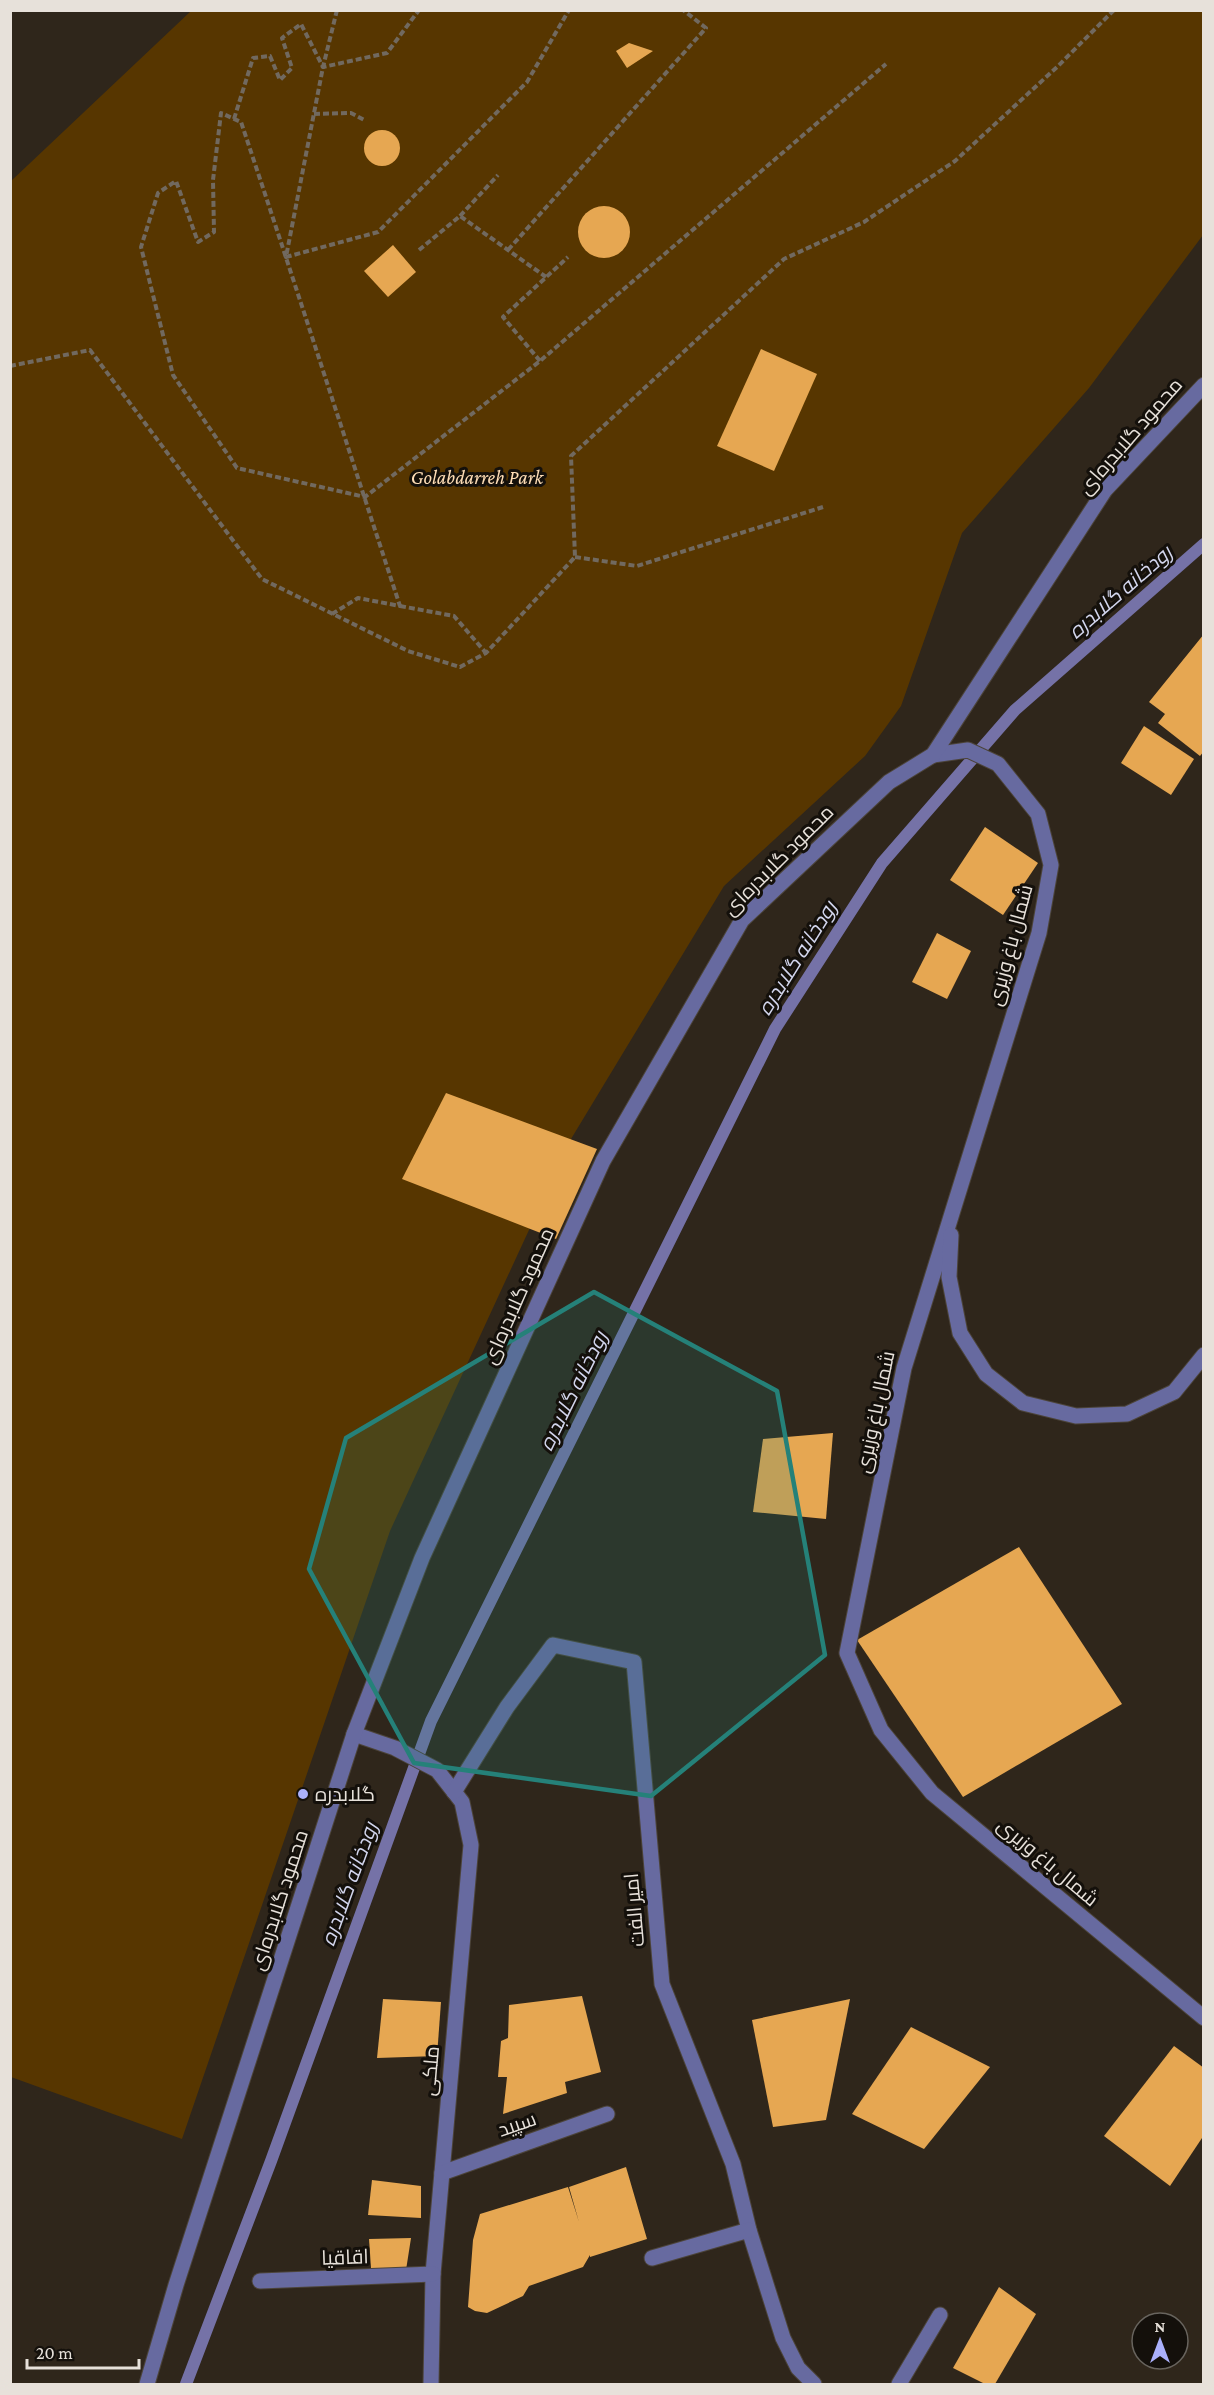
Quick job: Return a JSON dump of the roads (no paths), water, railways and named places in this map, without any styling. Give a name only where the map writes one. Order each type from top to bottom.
[{"type":"street","name":"محمود گلابدره‌ای","points":[[147,2385],[354,1734],[422,1558],[603,1161],[742,920],[889,782],[933,754],[1106,490],[1203,385]]},
{"type":"street","name":"شمال باغ وزیری","points":[[933,754],[968,750],[998,764],[1038,814],[1051,865],[1039,933],[904,1368],[847,1653],[881,1730],[932,1793],[1203,2018]]},
{"type":"street","points":[[952,1213],[949,1277],[960,1333],[986,1374],[1023,1403],[1076,1416],[1127,1414],[1174,1392],[1203,1355]]},
{"type":"street","name":"امیر الفت","points":[[454,1792],[507,1707],[553,1645],[634,1662],[662,1984],[733,2164],[749,2230],[783,2338],[798,2368],[814,2385]]},
{"type":"street","name":"ملکی","points":[[354,1734],[395,1748],[437,1770],[462,1802],[471,1845],[433,2274],[431,2385]]},
{"type":"street","name":"سپید","points":[[442,2173],[607,2114]]},
{"type":"street","points":[[652,2258],[749,2230]]},
{"type":"street","name":"اقاقیا","points":[[260,2281],[433,2274]]},
{"type":"street","points":[[899,2385],[940,2315]]},
{"type":"waterway","name":"رودخانه گلابدره","points":[[186,2384],[271,2161],[431,1721],[775,1029],[882,863],[1015,710],[1204,544]]},
{"type":"place","name":"گلابدره","points":[[303,1794]]},
{"type":"park label","name":"Golabdarreh Park","points":[[477,477]]}]
